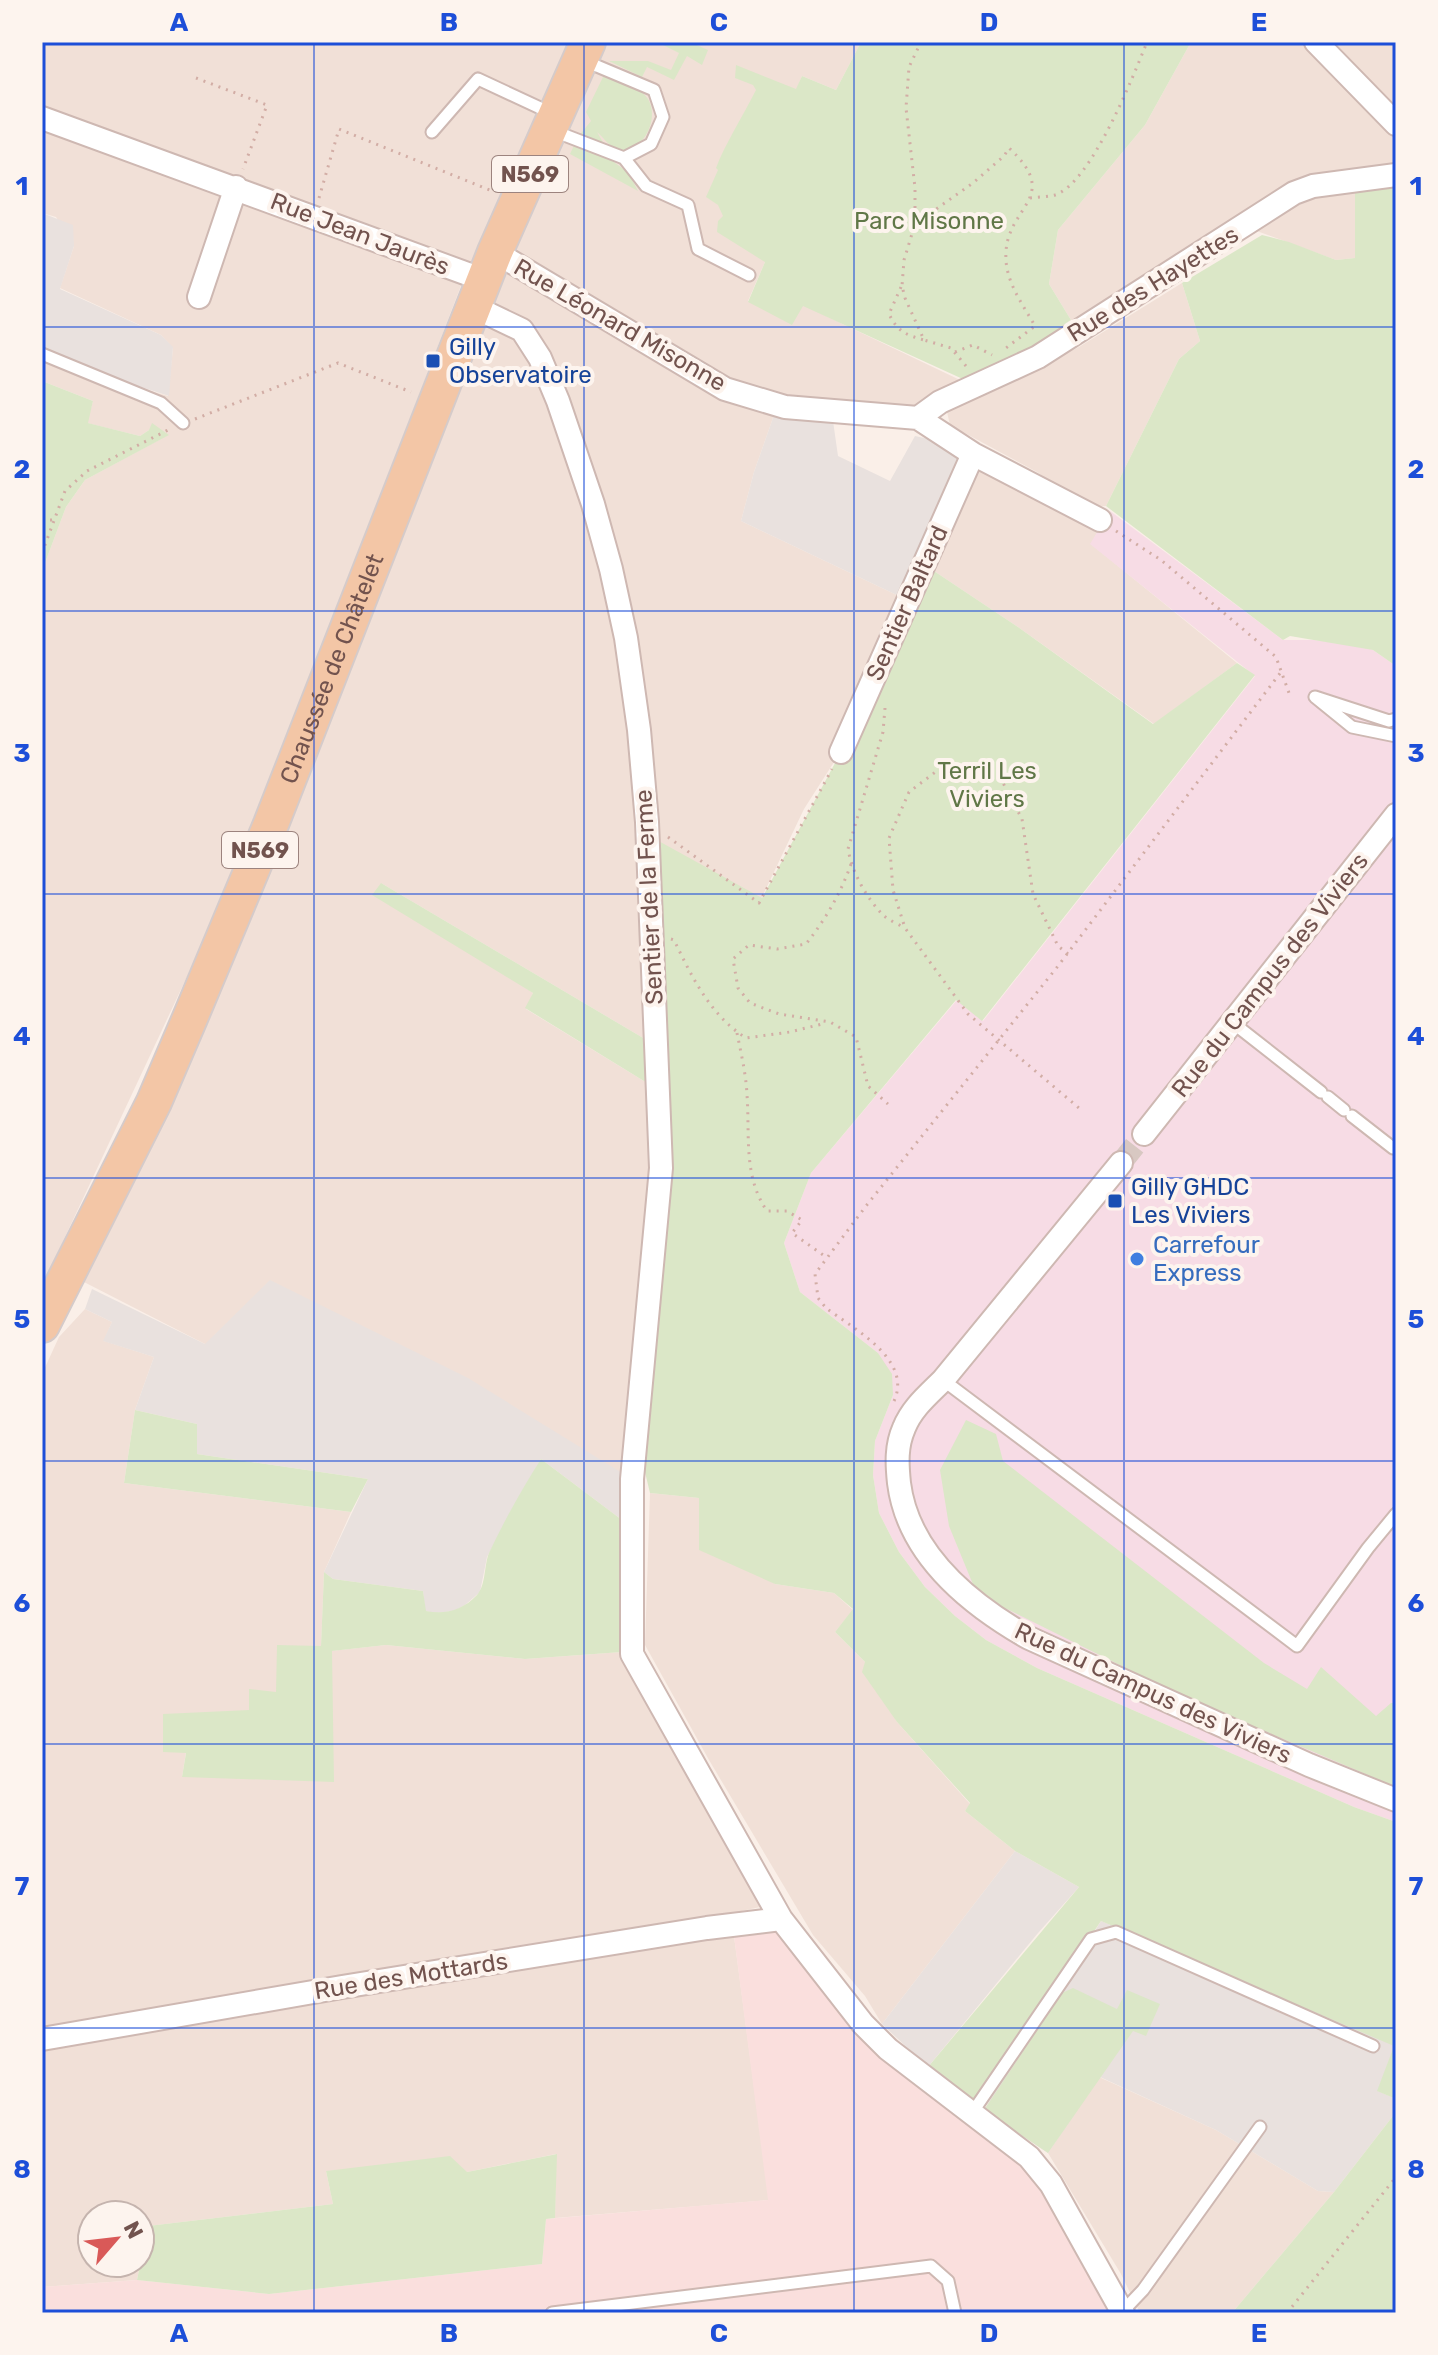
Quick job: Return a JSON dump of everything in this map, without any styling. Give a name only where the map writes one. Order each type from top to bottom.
[{"type":"main road","name":"Chaussée de Châtelet","points":[[42,1325],[154,1102],[190,1018],[276,810],[484,280],[584,51]]},
{"type":"street","points":[[1316,42],[1396,124]]},
{"type":"street","name":"Rue Jean Jaurès","points":[[42,118],[484,280]]},
{"type":"street","name":"Rue des Hayettes","points":[[918,418],[940,402],[1038,357],[1294,193],[1313,186],[1396,175]]},
{"type":"street","points":[[199,297],[236,187]]},
{"type":"street","name":"Rue Léonard Misonne","points":[[484,280],[725,389],[785,407],[918,418],[973,454],[1100,520]]},
{"type":"street","name":"Sentier de la Ferme","points":[[484,280],[540,358],[593,504],[626,638],[639,730],[647,822],[661,1168],[632,1479],[632,1654],[781,1919]]},
{"type":"street","name":"Sentier Baltard","points":[[841,752],[973,454]]},
{"type":"street","name":"Rue du Campus des Viviers","points":[[1144,1134],[1396,815]]},
{"type":"street","name":"Rue du Campus des Viviers","points":[[1121,1163],[943,1380],[917,1406],[904,1426],[897,1462],[901,1497],[912,1529],[929,1556],[952,1582],[1003,1623],[1029,1638],[1309,1765],[1396,1800]]},
{"type":"street","points":[[781,1919],[863,2024],[880,2041],[1029,2157],[1051,2184],[1123,2312]]},
{"type":"street","name":"Rue des Mottards","points":[[42,2039],[342,1987],[781,1919]]},
{"type":"lane","points":[[584,51],[654,90],[663,117],[651,144],[624,158]]},
{"type":"lane","points":[[432,132],[478,79],[624,158],[646,186],[688,205],[698,249],[749,275]]},
{"type":"lane","points":[[42,354],[161,403],[183,423]]},
{"type":"lane","points":[[1396,719],[1389,721],[1315,697],[1352,727],[1396,736]]},
{"type":"lane","points":[[1233,1023],[1393,1148]]},
{"type":"lane","points":[[943,1380],[1297,1646],[1396,1514]]},
{"type":"lane","points":[[972,2113],[1091,1939],[1116,1932],[1373,2046]]},
{"type":"lane","points":[[1123,2312],[1143,2290],[1260,2127]]},
{"type":"lane","points":[[552,2313],[931,2266],[948,2281],[955,2313]]},
{"type":"path","points":[[921,42],[909,67],[906,108],[915,188],[915,224],[904,260],[902,286],[924,340]]},
{"type":"path","points":[[1030,198],[1057,195],[1076,178],[1110,131],[1117,106],[1147,42]]},
{"type":"path","points":[[196,78],[267,105],[236,187]]},
{"type":"path","points":[[313,217],[339,129],[518,202]]},
{"type":"path","points":[[915,224],[973,183],[1009,148],[1029,172],[1033,183],[1030,198],[1007,238],[1005,256],[1015,293],[1035,326],[996,357],[973,345],[955,352]]},
{"type":"path","points":[[902,286],[889,314],[895,327],[906,335],[951,348],[965,362],[971,389]]},
{"type":"path","points":[[42,553],[65,491],[87,471],[183,423],[338,363],[435,402]]},
{"type":"path","points":[[42,520],[54,520]]},
{"type":"path","points":[[1100,520],[1161,560],[1276,657],[1289,693]]},
{"type":"path","points":[[899,1381],[891,1361],[818,1298],[815,1274],[1068,954],[1281,672]]},
{"type":"path","points":[[873,679],[886,684],[883,732],[848,849],[851,864],[863,887],[884,916],[905,928]]},
{"type":"path","points":[[647,822],[759,903],[841,752]]},
{"type":"path","points":[[1068,954],[1058,946],[1033,894],[1022,819],[1002,781],[975,765],[946,764],[909,792],[889,838],[893,890],[905,928],[968,1014],[1079,1108]]},
{"type":"path","points":[[851,864],[845,882],[822,924],[806,944],[777,949],[749,945],[733,959],[738,988],[750,1003],[779,1014],[830,1022],[856,1037],[868,1086],[888,1104]]},
{"type":"path","points":[[652,935],[674,940],[708,1003],[737,1033],[746,1038],[830,1022]]},
{"type":"path","points":[[964,1019],[968,1014]]},
{"type":"path","points":[[737,1033],[747,1095],[749,1159],[756,1194],[767,1211],[787,1211],[802,1220],[792,1233],[826,1257]]},
{"type":"path","points":[[1287,2313],[1396,2177]]},
{"type":"shaded area","points":[[42,42],[580,42],[471,275],[42,107]]},
{"type":"shaded area","points":[[608,42],[861,42],[836,90],[802,76],[794,96],[765,262],[748,301],[803,305],[960,380],[959,386],[914,413],[725,389],[511,254]]},
{"type":"shaded area","points":[[1191,42],[1396,42],[1396,173],[1297,182],[1074,325],[1049,284],[1058,230],[1145,125]]},
{"type":"shaded area","points":[[42,124],[462,283],[259,823],[42,1286],[42,571],[66,507],[85,480],[168,435],[149,430],[140,436],[87,423],[93,401],[42,381],[42,351],[83,371],[168,396],[173,348],[161,335],[60,288],[74,246],[56,217],[42,213]]},
{"type":"shaded area","points":[[1338,188],[1355,192],[1355,258],[1336,260],[1254,230],[1285,205]]},
{"type":"shaded area","points":[[42,213],[73,225],[74,246],[60,289],[161,335],[173,347],[169,396],[86,369],[42,349]]},
{"type":"shaded area","points":[[504,257],[774,415],[741,521],[903,598],[843,748],[804,809],[761,899],[650,1042],[381,883],[533,993],[526,1009],[652,1086],[659,1109],[637,1482],[205,1344],[82,1281],[487,308]]},
{"type":"shaded area","points":[[1182,283],[1200,341],[1179,359],[1106,506],[1088,507],[1037,472],[950,425],[947,412],[956,403],[973,398],[1079,347]]},
{"type":"shaded area","points":[[774,415],[833,421],[838,456],[890,481],[915,436],[942,442],[961,455],[903,598],[741,521]]},
{"type":"shaded area","points":[[975,462],[1098,531],[1091,544],[1237,663],[1154,724],[928,567]]},
{"type":"shaded area","points":[[1110,511],[1283,640],[1357,645],[1373,650],[1396,666],[1396,1822],[1354,1807],[1037,1668],[986,1640],[955,1616],[925,1587],[899,1552],[879,1513],[873,1475],[875,1441],[893,1395],[878,1353],[800,1292],[784,1243],[811,1173],[957,1000],[983,1021],[1255,676],[1090,544]]},
{"type":"shaded area","points":[[270,1280],[468,1378],[632,1479],[626,1523],[541,1459],[487,1557],[480,1592],[465,1605],[454,1611],[425,1611],[423,1591],[333,1579],[324,1572],[368,1479],[197,1454],[197,1424],[135,1410],[154,1357],[103,1341],[112,1322],[85,1309],[92,1289],[205,1344]]},
{"type":"shaded area","points":[[85,1309],[112,1322],[104,1341],[154,1357],[135,1410],[124,1483],[351,1512],[324,1572],[321,1647],[276,1693],[250,1710],[163,1752],[186,1752],[182,1777],[331,1651],[386,1645],[525,1659],[622,1652],[663,1735],[714,1812],[760,1907],[640,1933],[42,2028],[42,1374],[59,1337]]},
{"type":"shaded area","points":[[650,1493],[699,1498],[775,1584],[834,1593],[853,1610],[835,1632],[865,1662],[897,1722],[970,1804],[965,1811],[1015,1851],[882,2024],[865,1996],[813,1935],[645,1645]]},
{"type":"shaded area","points":[[1015,1851],[1079,1887],[928,2067],[882,2024]]},
{"type":"shaded area","points":[[1101,1921],[1396,2041],[1378,2091],[1396,2099],[1396,2112],[1334,2192],[1318,2191],[1216,2130],[1100,2077],[1048,2153],[984,2110]]},
{"type":"shaded area","points":[[776,1932],[875,2052],[1006,2149],[1038,2181],[1114,2313],[42,2313],[42,2287],[137,2280],[269,2294],[542,2264],[546,2219],[768,2200],[734,1936]]},
{"type":"shaded area","points":[[734,1936],[769,2200],[555,2218],[556,2154],[467,2172],[326,2171],[333,2204],[156,2225],[156,2199],[76,2199],[76,2279],[137,2280],[42,2287],[42,2047]]},
{"type":"shaded area","points":[[1099,2077],[1216,2130],[1318,2191],[1334,2192],[1232,2313],[1140,2313],[1121,2274],[1048,2153]]},
{"type":"green space","points":[[657,42],[690,42],[708,50],[702,65],[687,56],[674,80],[647,67],[642,77],[609,61],[648,61],[671,70],[679,53]]},
{"type":"green space","name":"Parc Misonne","points":[[861,42],[1191,42],[1145,125],[1058,230],[1049,284],[1074,325],[1071,331],[965,380],[803,306],[792,325],[748,302],[765,262],[717,232],[718,221],[723,216],[718,205],[706,197],[720,159],[756,90],[753,85],[735,78],[736,65],[796,89],[802,76],[836,90]]},
{"type":"green space","points":[[604,75],[640,91],[651,108],[652,117],[646,136],[633,148],[615,148],[597,132],[615,163],[628,172],[638,191],[570,154],[591,121],[586,112]]},
{"type":"green space","points":[[1396,186],[1396,666],[1373,650],[1290,636],[1283,640],[1106,506],[1179,359],[1200,341],[1182,283],[1262,235],[1336,260],[1355,258],[1355,192]]},
{"type":"green space","points":[[42,381],[93,401],[88,423],[140,436],[149,430],[152,423],[169,435],[85,480],[66,507],[42,571]]},
{"type":"green space","name":"Terril Les Viviers","points":[[928,567],[1153,724],[1237,663],[1255,675],[982,1021],[956,1000],[811,1173],[784,1243],[800,1292],[878,1353],[892,1374],[893,1395],[875,1441],[873,1475],[879,1513],[899,1552],[925,1587],[955,1616],[986,1640],[1037,1668],[1354,1807],[1396,1822],[1396,2099],[1377,2091],[1394,2046],[1101,1921],[978,2104],[928,2067],[1079,1887],[1015,1851],[965,1811],[970,1803],[897,1722],[862,1672],[865,1662],[835,1632],[853,1609],[834,1593],[775,1584],[699,1550],[699,1498],[650,1493],[644,1468],[668,1154],[655,839],[762,898],[841,752]]},
{"type":"green space","points":[[381,883],[650,1042],[652,1086],[525,1008],[533,993],[372,895]]},
{"type":"green space","points":[[135,1410],[197,1424],[197,1454],[368,1479],[351,1512],[124,1483]]},
{"type":"green space","points":[[966,1420],[996,1434],[1003,1461],[1264,1663],[1307,1689],[1321,1667],[1376,1716],[1391,1703],[1396,1703],[1396,1787],[1182,1696],[1009,1610],[979,1599],[949,1526],[940,1470]]},
{"type":"green space","points":[[541,1459],[626,1523],[622,1652],[525,1659],[386,1645],[332,1651],[334,1782],[182,1777],[186,1753],[163,1752],[163,1714],[249,1710],[249,1689],[276,1692],[277,1645],[321,1646],[324,1572],[333,1579],[423,1591],[426,1611],[447,1612],[466,1604],[480,1591],[489,1553]]},
{"type":"green space","points":[[1073,1988],[1117,2009],[1127,1990],[1160,2004],[1146,2036],[1133,2031],[1048,2153],[984,2110],[1062,1993]]},
{"type":"green space","points":[[1396,2112],[1396,2313],[1232,2313],[1334,2192]]},
{"type":"green space","points":[[557,2154],[555,2218],[546,2219],[542,2264],[269,2294],[137,2280],[156,2279],[156,2225],[333,2204],[326,2171],[450,2156],[467,2172]]},
{"type":"tunnel","points":[[1121,1163],[1144,1134]]},
{"type":"place","name":"Gilly Observatoire","points":[[433,361]]},
{"type":"place","name":"Gilly GHDC Les Viviers","points":[[1115,1201]]},
{"type":"place","name":"Carrefour Express","points":[[1137,1259]]}]
